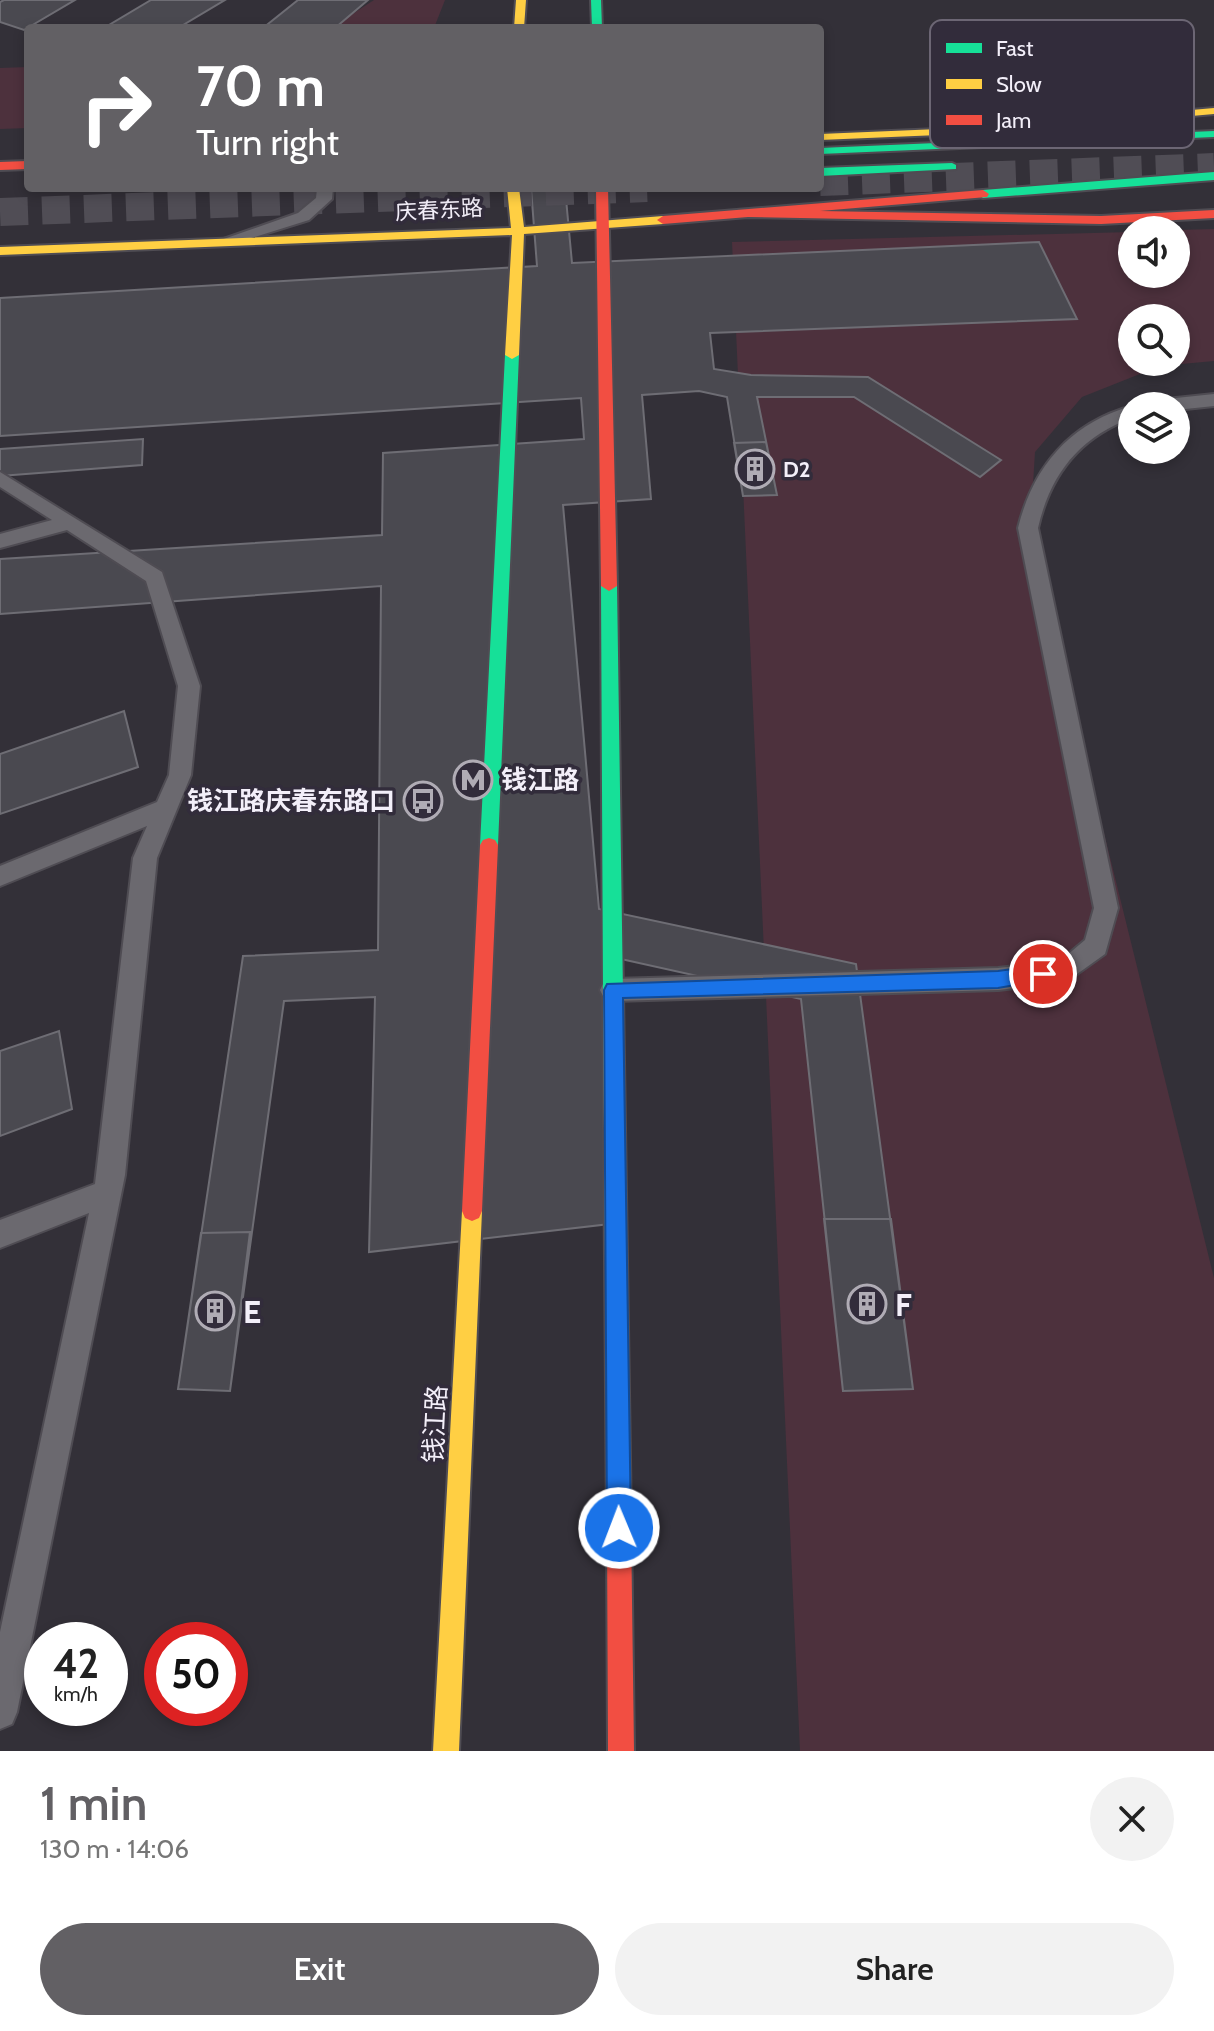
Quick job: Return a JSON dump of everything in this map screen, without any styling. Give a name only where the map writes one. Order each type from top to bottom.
[{"type":"main road","points":[[519,24],[521,0]]},
{"type":"main road","points":[[596,0],[597,24]]},
{"type":"main road","points":[[1194,113],[1214,111]]},
{"type":"main road","points":[[824,137],[930,132]]},
{"type":"main road","points":[[1194,135],[1214,134]]},
{"type":"main road","points":[[824,151],[930,146]]},
{"type":"main road","points":[[0,166],[24,165]]},
{"type":"main road","points":[[824,172],[975,166]]},
{"type":"main road","name":"庆春东路","points":[[0,251],[518,231],[1214,176]]},
{"type":"main road","name":"钱江路","points":[[446,1751],[518,231],[513,192]]},
{"type":"main road","points":[[602,192],[621,1751]]},
{"type":"main road","points":[[742,213],[1101,220],[1214,214]]},
{"type":"lane","points":[[1194,134],[1214,134]]},
{"type":"lane","points":[[212,245],[293,222],[322,206],[326,192]]},
{"type":"lane","points":[[1190,403],[1214,400]]},
{"type":"lane","points":[[613,990],[998,979],[1066,971],[1096,946],[1106,908],[1028,528],[1033,498],[1053,461],[1089,433],[1118,419]]},
{"type":"lane","points":[[0,478],[155,577],[189,686],[180,775],[145,858],[107,1193],[0,1712]]},
{"type":"lane","points":[[0,541],[68,523]]},
{"type":"lane","points":[[0,876],[166,808]]},
{"type":"lane","points":[[0,1234],[107,1193]]},
{"type":"shaded area","points":[[374,0],[445,0],[436,24],[337,24]]},
{"type":"shaded area","points":[[24,67],[24,128],[0,129],[0,68]]},
{"type":"shaded area","points":[[1214,229],[1214,361],[1190,363],[1190,304],[1118,304],[1118,376],[1135,376],[1082,397],[1035,452],[1030,534],[1214,1278],[1214,1751],[800,1751],[732,242],[1118,232],[1118,288],[1190,288],[1190,230]]},
{"type":"building","points":[[75,0],[34,24],[24,24],[24,30],[0,22],[0,2]]},
{"type":"building","points":[[151,0],[225,0],[185,24],[111,24]]},
{"type":"building","points":[[298,0],[368,0],[340,24],[268,24]]},
{"type":"building","name":"钱江路","points":[[531,192],[565,192],[572,263],[1039,242],[1077,319],[710,333],[714,369],[751,375],[868,377],[1001,460],[980,477],[854,397],[757,397],[777,495],[743,496],[727,397],[699,391],[642,395],[651,499],[563,505],[599,909],[856,964],[913,1389],[843,1391],[801,999],[603,955],[627,1222],[369,1252],[375,997],[284,1001],[230,1391],[178,1389],[243,956],[378,950],[381,586],[0,614],[0,559],[382,535],[383,453],[584,439],[581,398],[0,436],[0,298],[537,266]]},
{"type":"building","points":[[143,439],[142,465],[0,476],[0,449]]},
{"type":"building","name":"D2","points":[[766,442],[777,495],[743,496],[734,443]]},
{"type":"building","points":[[124,711],[138,767],[0,814],[0,754]]},
{"type":"building","points":[[59,1031],[72,1109],[0,1136],[0,1051]]},
{"type":"building","name":"F","points":[[824,1219],[891,1219],[913,1389],[843,1391]]},
{"type":"building","name":"E","points":[[250,1232],[230,1391],[178,1389],[201,1233]]},
{"type":"tunnel","points":[[824,182],[1214,167]]},
{"type":"tunnel","points":[[0,212],[539,192]]},
{"type":"traffic: fast","points":[[596,0],[597,24]]},
{"type":"traffic: fast","points":[[1194,135],[1214,134]]},
{"type":"traffic: fast","points":[[824,151],[930,146]]},
{"type":"traffic: fast","points":[[824,172],[952,167]]},
{"type":"traffic: fast","points":[[983,194],[1214,176]]},
{"type":"traffic: fast","points":[[489,845],[512,355]]},
{"type":"traffic: fast","points":[[609,586],[613,995]]},
{"type":"traffic: slow","points":[[519,24],[521,0]]},
{"type":"traffic: slow","points":[[1194,113],[1214,111]]},
{"type":"traffic: slow","points":[[824,137],[930,132]]},
{"type":"traffic: slow","points":[[512,355],[518,231],[513,192]]},
{"type":"traffic: slow","points":[[0,251],[518,231],[663,220]]},
{"type":"traffic: slow","points":[[613,995],[619,1525]]},
{"type":"traffic: slow","points":[[446,1751],[472,1211]]},
{"type":"traffic: jam","points":[[0,166],[24,165]]},
{"type":"traffic: jam","points":[[602,192],[609,586]]},
{"type":"traffic: jam","points":[[663,220],[983,194]]},
{"type":"traffic: jam","points":[[742,213],[1101,220],[1214,214]]},
{"type":"traffic: jam","points":[[472,1211],[489,845]]},
{"type":"traffic: jam","points":[[619,1525],[621,1751]]},
{"type":"place","name":"D2","points":[[755,469]]},
{"type":"place","name":"钱江路","points":[[473,780]]},
{"type":"place","name":"钱江路庆春东路口","points":[[423,801]]},
{"type":"place","name":"F","points":[[867,1304]]},
{"type":"place","name":"E","points":[[215,1311]]},
{"type":"route","points":[[619,1528],[613,990],[998,979],[1043,974]]}]
